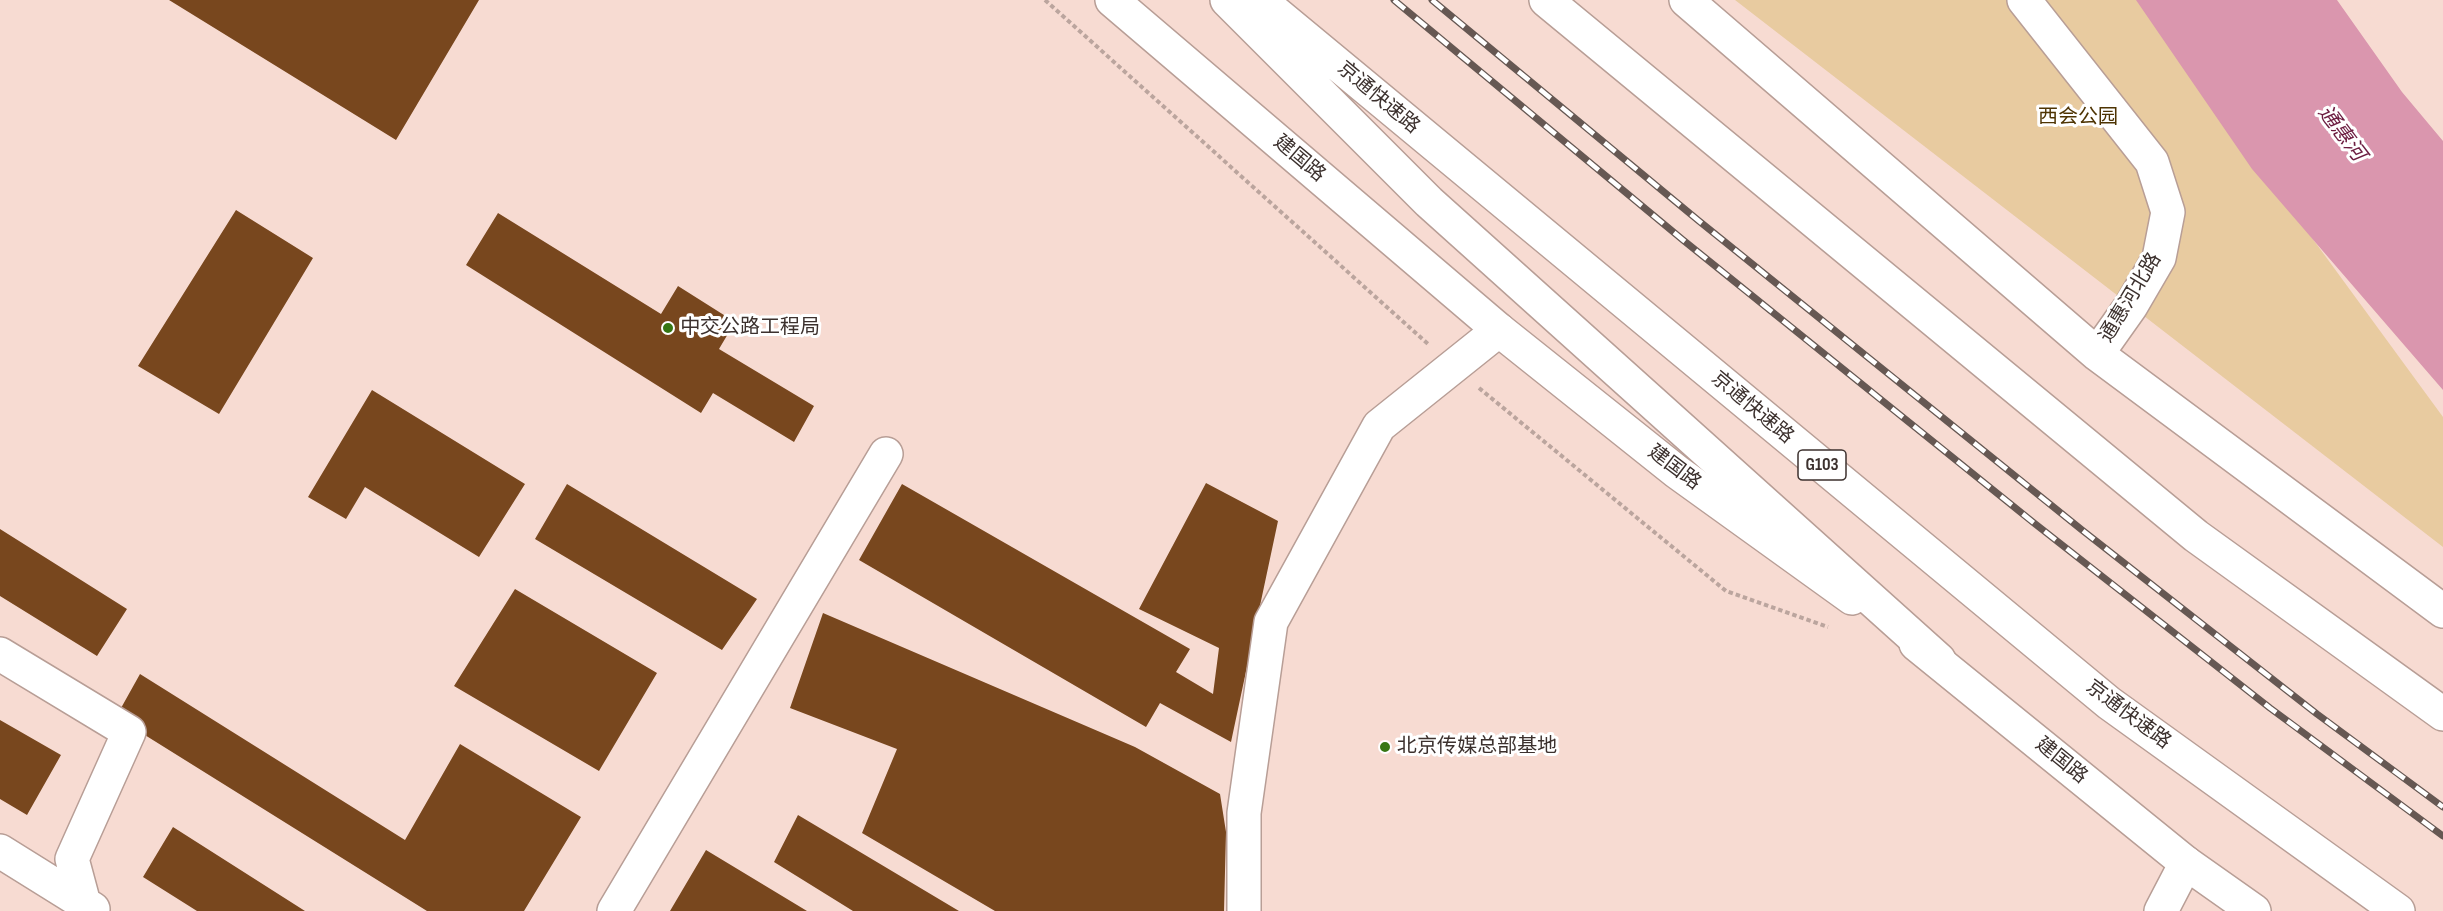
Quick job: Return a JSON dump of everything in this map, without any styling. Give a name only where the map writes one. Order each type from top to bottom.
[{"type":"main road","name":"建国路","points":[[1112,0],[1499,330],[1677,471],[1939,660],[2186,863],[2254,911]]},
{"type":"main road","points":[[1227,0],[1429,202],[1939,660]]},
{"type":"main road","name":"京通快速路","points":[[1260,0],[2109,703],[2398,911]]},
{"type":"main road","points":[[1546,0],[2196,536],[2443,714]]},
{"type":"main road","points":[[1686,0],[2097,354],[2443,611]]},
{"type":"main road","name":"通惠河北路","points":[[2024,0],[2152,162],[2168,212],[2159,258],[2097,354]]},
{"type":"main road","points":[[1244,911],[1244,813],[1271,622],[1379,426],[1499,330]]},
{"type":"main road","points":[[614,911],[886,454]]},
{"type":"main road","points":[[0,654],[129,732],[72,859],[89,909]]},
{"type":"main road","points":[[0,851],[89,909]]},
{"type":"main road","points":[[2161,911],[2186,863]]},
{"type":"green space","name":"西会公园","points":[[1735,0],[2138,0],[2443,417],[2443,547]]},
{"type":"water","name":"通惠河","points":[[2136,0],[2337,0],[2402,92],[2443,141],[2443,390],[2252,169]]},
{"type":"building","points":[[169,0],[479,0],[396,140]]},
{"type":"building","points":[[236,210],[313,258],[219,414],[138,366]]},
{"type":"building","points":[[498,213],[661,314],[678,286],[735,322],[719,349],[814,406],[794,442],[713,393],[701,413],[466,265]]},
{"type":"building","points":[[372,390],[525,484],[479,557],[365,487],[346,519],[308,497]]},
{"type":"building","points":[[1206,483],[1278,521],[1231,742],[1160,703],[1146,727],[859,560],[902,484],[1190,649],[1176,672],[1213,694],[1219,648],[1139,609]]},
{"type":"building","points":[[567,484],[757,599],[722,650],[535,539]]},
{"type":"building","points":[[0,529],[127,609],[97,656],[0,596]]},
{"type":"building","points":[[515,589],[657,673],[599,771],[454,686]]},
{"type":"building","points":[[823,613],[1135,747],[1220,794],[1226,832],[1224,911],[995,911],[862,833],[897,749],[790,708]]},
{"type":"building","points":[[140,674],[405,840],[460,744],[581,817],[524,911],[427,911],[116,717]]},
{"type":"building","points":[[0,720],[61,755],[27,815],[0,799]]},
{"type":"building","points":[[798,815],[959,911],[853,911],[774,862]]},
{"type":"building","points":[[173,827],[305,911],[197,911],[143,877]]},
{"type":"building","points":[[706,850],[807,911],[670,911]]},
{"type":"railway","points":[[1394,0],[1683,240],[2034,523],[2270,708],[2443,836]]},
{"type":"railway","points":[[1432,0],[1699,221],[2082,530],[2317,714],[2443,807]]},
{"type":"place","name":"中交公路工程局","points":[[668,328]]},
{"type":"place","name":"北京传媒总部基地","points":[[1385,747]]}]
